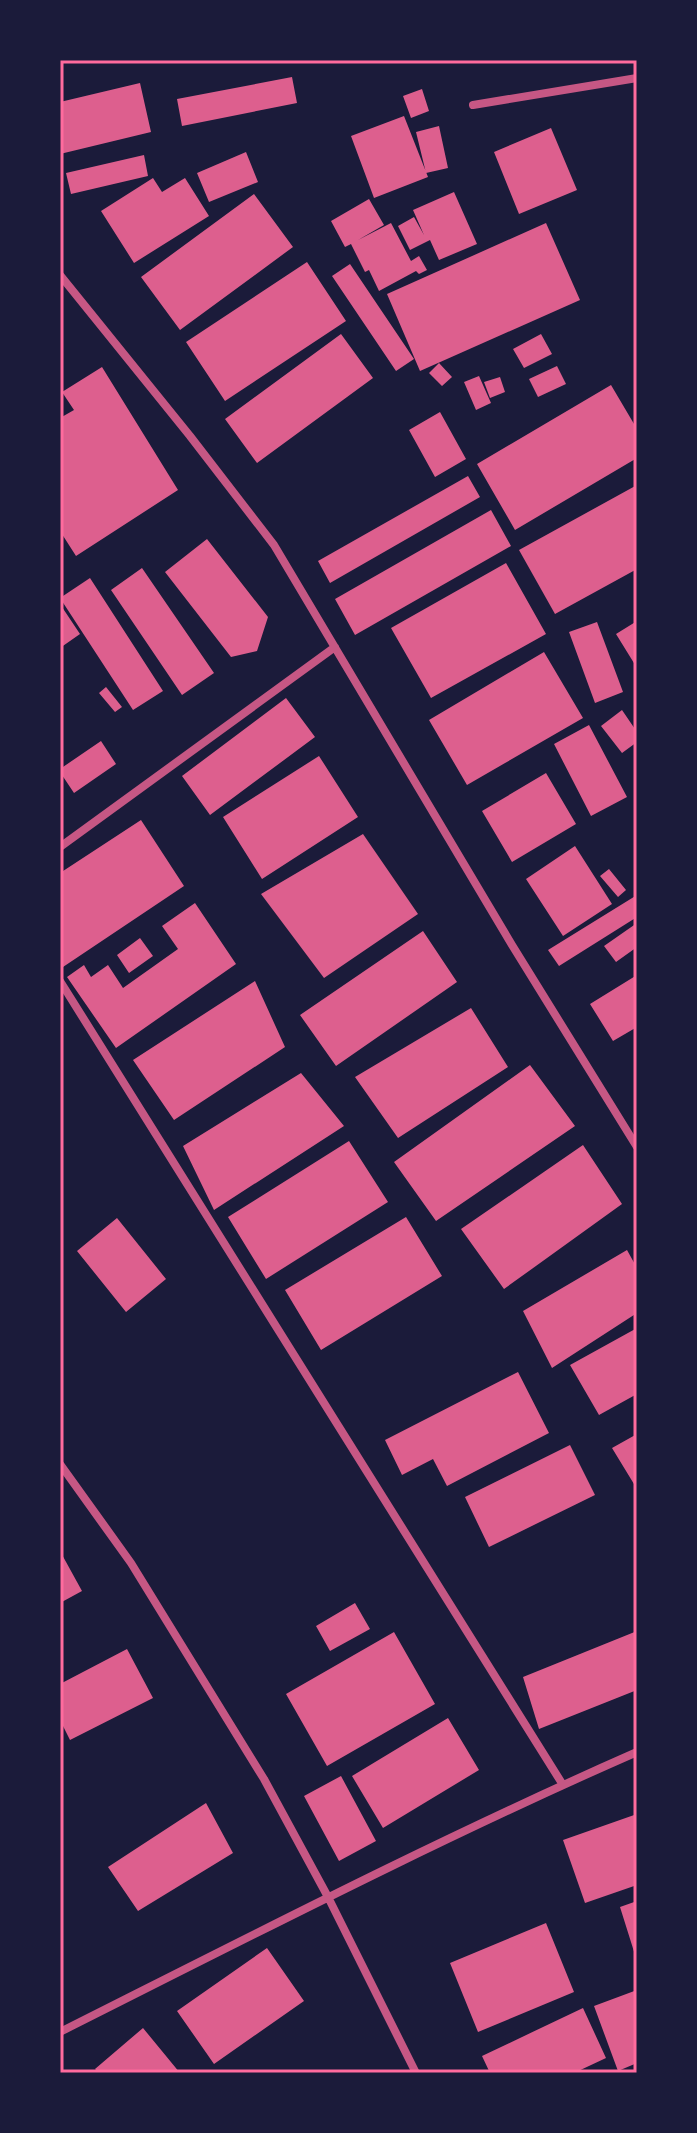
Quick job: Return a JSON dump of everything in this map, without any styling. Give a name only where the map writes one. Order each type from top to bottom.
[{"type":"street","points":[[473,105],[637,78]]},
{"type":"street","points":[[60,275],[274,545],[512,945],[637,1147]]},
{"type":"street","points":[[60,847],[335,647]]},
{"type":"street","points":[[60,981],[563,1785]]},
{"type":"street","points":[[60,1464],[131,1563],[264,1779],[328,1897],[416,2073]]},
{"type":"street","points":[[60,2032],[328,1897],[637,1752]]},
{"type":"building","points":[[292,77],[297,103],[182,126],[177,99]]},
{"type":"building","points":[[140,83],[151,132],[60,154],[60,102]]},
{"type":"building","points":[[422,89],[429,111],[411,118],[403,96]]},
{"type":"building","points":[[404,116],[428,177],[374,198],[351,136]]},
{"type":"building","points":[[439,126],[448,168],[426,173],[416,132]]},
{"type":"building","points":[[551,128],[577,190],[519,214],[494,152]]},
{"type":"building","points":[[246,152],[258,182],[209,202],[197,173]]},
{"type":"building","points":[[144,155],[148,176],[71,194],[66,173]]},
{"type":"building","points":[[153,178],[162,192],[185,178],[209,216],[134,263],[101,211]]},
{"type":"building","points":[[454,192],[477,244],[439,260],[430,240],[410,250],[398,226],[414,217],[424,235],[413,210]]},
{"type":"building","points":[[254,194],[293,247],[180,330],[141,277]]},
{"type":"building","points":[[369,199],[384,225],[358,240],[391,223],[411,261],[419,256],[427,270],[419,274],[416,271],[379,291],[369,270],[365,272],[351,244],[345,247],[331,221]]},
{"type":"building","points":[[546,223],[580,300],[420,371],[387,294]]},
{"type":"building","points":[[307,262],[346,321],[225,401],[186,342]]},
{"type":"building","points":[[350,264],[414,359],[396,371],[332,276]]},
{"type":"building","points":[[341,334],[373,378],[257,463],[225,419]]},
{"type":"building","points":[[541,334],[552,354],[524,368],[513,349]]},
{"type":"building","points":[[439,363],[452,377],[442,386],[429,373]]},
{"type":"building","points":[[557,366],[566,384],[538,397],[529,379]]},
{"type":"building","points":[[102,367],[178,490],[76,556],[60,531],[60,418],[74,410],[62,392]]},
{"type":"building","points":[[479,376],[491,403],[476,410],[464,382]]},
{"type":"building","points":[[500,377],[505,392],[490,398],[484,382]]},
{"type":"building","points":[[611,385],[637,429],[637,458],[515,530],[477,464]]},
{"type":"building","points":[[440,412],[466,459],[435,477],[409,430]]},
{"type":"building","points":[[468,476],[480,497],[330,583],[318,561]]},
{"type":"building","points":[[637,485],[637,569],[555,614],[519,550]]},
{"type":"building","points":[[491,510],[511,546],[355,635],[335,599]]},
{"type":"building","points":[[207,539],[268,617],[257,651],[231,657],[165,572]]},
{"type":"building","points":[[506,563],[546,634],[431,698],[391,628]]},
{"type":"building","points":[[142,568],[214,673],[182,695],[111,590]]},
{"type":"building","points":[[90,578],[163,691],[133,710],[60,598]]},
{"type":"building","points":[[60,604],[80,634],[60,648]]},
{"type":"building","points":[[637,621],[637,668],[616,634]]},
{"type":"building","points":[[597,622],[623,692],[595,703],[569,632]]},
{"type":"building","points":[[544,652],[583,718],[467,785],[429,720]]},
{"type":"building","points":[[106,687],[122,707],[115,712],[99,693]]},
{"type":"building","points":[[286,698],[315,737],[210,815],[182,776]]},
{"type":"building","points":[[622,710],[637,732],[637,742],[622,753],[601,726]]},
{"type":"building","points":[[589,725],[627,797],[591,816],[554,744]]},
{"type":"building","points":[[101,741],[116,764],[74,793],[60,769]]},
{"type":"building","points":[[319,756],[358,817],[262,879],[223,817]]},
{"type":"building","points":[[546,773],[576,824],[512,862],[482,811]]},
{"type":"building","points":[[141,820],[184,886],[63,967],[60,963],[60,873]]},
{"type":"building","points":[[363,834],[418,914],[324,978],[261,894]]},
{"type":"building","points":[[575,846],[612,904],[563,936],[526,879]]},
{"type":"building","points":[[609,869],[626,890],[618,897],[600,876]]},
{"type":"building","points":[[637,895],[637,917],[559,966],[548,950]]},
{"type":"building","points":[[195,903],[236,964],[116,1048],[67,977],[84,965],[91,977],[108,965],[123,988],[178,949],[162,926]]},
{"type":"building","points":[[637,923],[637,947],[616,962],[604,946]]},
{"type":"building","points":[[423,931],[457,982],[336,1066],[300,1015]]},
{"type":"building","points":[[140,938],[153,956],[129,973],[117,955]]},
{"type":"building","points":[[637,975],[637,1027],[613,1041],[590,1004]]},
{"type":"building","points":[[255,981],[285,1047],[174,1120],[133,1060]]},
{"type":"building","points":[[471,1008],[508,1067],[398,1138],[355,1077]]},
{"type":"building","points":[[530,1065],[575,1126],[436,1221],[394,1162]]},
{"type":"building","points":[[301,1073],[344,1126],[214,1210],[183,1146]]},
{"type":"building","points":[[349,1141],[388,1202],[266,1279],[228,1217]]},
{"type":"building","points":[[583,1145],[622,1204],[504,1289],[461,1229]]},
{"type":"building","points":[[406,1217],[442,1276],[321,1350],[285,1290]]},
{"type":"building","points":[[117,1218],[166,1279],[126,1312],[77,1251]]},
{"type":"building","points":[[627,1250],[637,1268],[637,1313],[552,1368],[523,1311]]},
{"type":"building","points":[[637,1328],[637,1394],[599,1415],[570,1365]]},
{"type":"building","points":[[518,1372],[549,1433],[447,1486],[433,1459],[402,1475],[385,1440]]},
{"type":"building","points":[[637,1434],[637,1489],[612,1448]]},
{"type":"building","points":[[570,1445],[595,1495],[489,1547],[465,1497]]},
{"type":"building","points":[[60,1551],[82,1591],[60,1603]]},
{"type":"building","points":[[355,1603],[370,1629],[330,1651],[316,1626]]},
{"type":"building","points":[[637,1631],[637,1690],[539,1729],[523,1677]]},
{"type":"building","points":[[394,1632],[435,1704],[327,1766],[286,1694]]},
{"type":"building","points":[[127,1649],[153,1698],[70,1740],[60,1720],[60,1684]]},
{"type":"building","points":[[448,1718],[479,1770],[383,1828],[352,1776]]},
{"type":"building","points":[[341,1776],[376,1841],[339,1861],[304,1796]]},
{"type":"building","points":[[206,1803],[233,1853],[138,1911],[108,1867]]},
{"type":"building","points":[[637,1814],[637,1885],[585,1903],[563,1840]]},
{"type":"building","points":[[637,1901],[637,1958],[636,1958],[620,1907]]},
{"type":"building","points":[[546,1923],[574,1992],[478,2032],[450,1963]]},
{"type":"building","points":[[267,1948],[304,2001],[214,2064],[177,2011]]},
{"type":"building","points":[[637,1990],[637,2063],[618,2071],[594,2006]]},
{"type":"building","points":[[583,2008],[606,2058],[574,2073],[490,2073],[482,2056]]},
{"type":"building","points":[[143,2028],[180,2073],[99,2073],[95,2069]]}]
